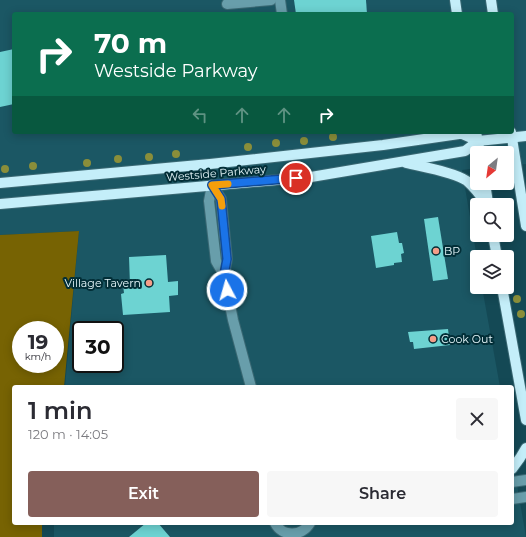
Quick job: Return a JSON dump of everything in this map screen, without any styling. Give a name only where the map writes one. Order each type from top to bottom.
[{"type":"main road","points":[[455,0],[457,12]]},
{"type":"main road","points":[[491,0],[493,12]]},
{"type":"main road","name":"Westside Parkway","points":[[0,183],[210,164],[384,145],[441,135],[462,134],[477,137],[511,135],[526,136]]},
{"type":"main road","points":[[511,135],[526,226]]},
{"type":"main road","name":"Westside Parkway","points":[[0,204],[311,177],[465,151],[477,137]]},
{"type":"main road","points":[[400,162],[452,174],[466,180],[483,198]]},
{"type":"main road","points":[[503,294],[526,420]]},
{"type":"main road","points":[[514,466],[526,448]]},
{"type":"street","points":[[228,4],[271,0]]},
{"type":"street","points":[[280,0],[282,12]]},
{"type":"street","points":[[212,185],[209,201],[216,261],[224,275],[233,320],[250,385]]},
{"type":"street","points":[[514,482],[526,480]]},
{"type":"street","points":[[514,499],[526,497]]},
{"type":"street","points":[[277,530],[292,536],[297,536],[306,530],[309,525]]},
{"type":"shaded area","points":[[0,0],[526,0],[526,164],[514,165],[514,146],[470,146],[470,169],[462,170],[470,217],[470,242],[474,242],[476,250],[470,250],[470,294],[483,294],[500,385],[65,385],[79,231],[0,235]]},
{"type":"shaded area","points":[[79,231],[64,385],[12,385],[12,525],[42,525],[42,537],[0,537],[0,235]]},
{"type":"shaded area","points":[[514,468],[526,537],[54,537],[54,525],[514,525]]},
{"type":"building","points":[[294,0],[366,0],[367,12],[296,12]]},
{"type":"building","points":[[12,49],[12,104],[0,107],[0,52]]},
{"type":"building","points":[[438,217],[448,279],[433,281],[424,219]]},
{"type":"building","points":[[397,232],[399,243],[402,243],[404,253],[401,254],[402,262],[376,268],[371,236]]},
{"type":"building","points":[[166,255],[168,282],[178,281],[178,295],[169,296],[170,312],[123,315],[121,294],[124,293],[123,285],[130,285],[129,257]]},
{"type":"building","points":[[448,329],[450,345],[414,349],[413,342],[410,342],[408,332]]},
{"type":"building","points":[[144,525],[160,525],[170,537],[129,537]]},
{"type":"slow traffic","points":[[222,206],[221,199],[212,185],[228,184]]},
{"type":"place","name":"BP","points":[[436,251]]},
{"type":"place","name":"Village Tavern","points":[[149,283]]},
{"type":"place","name":"Cook Out","points":[[433,339]]},
{"type":"route","points":[[227,290],[224,275],[227,259],[221,199],[212,185],[296,178]]}]
